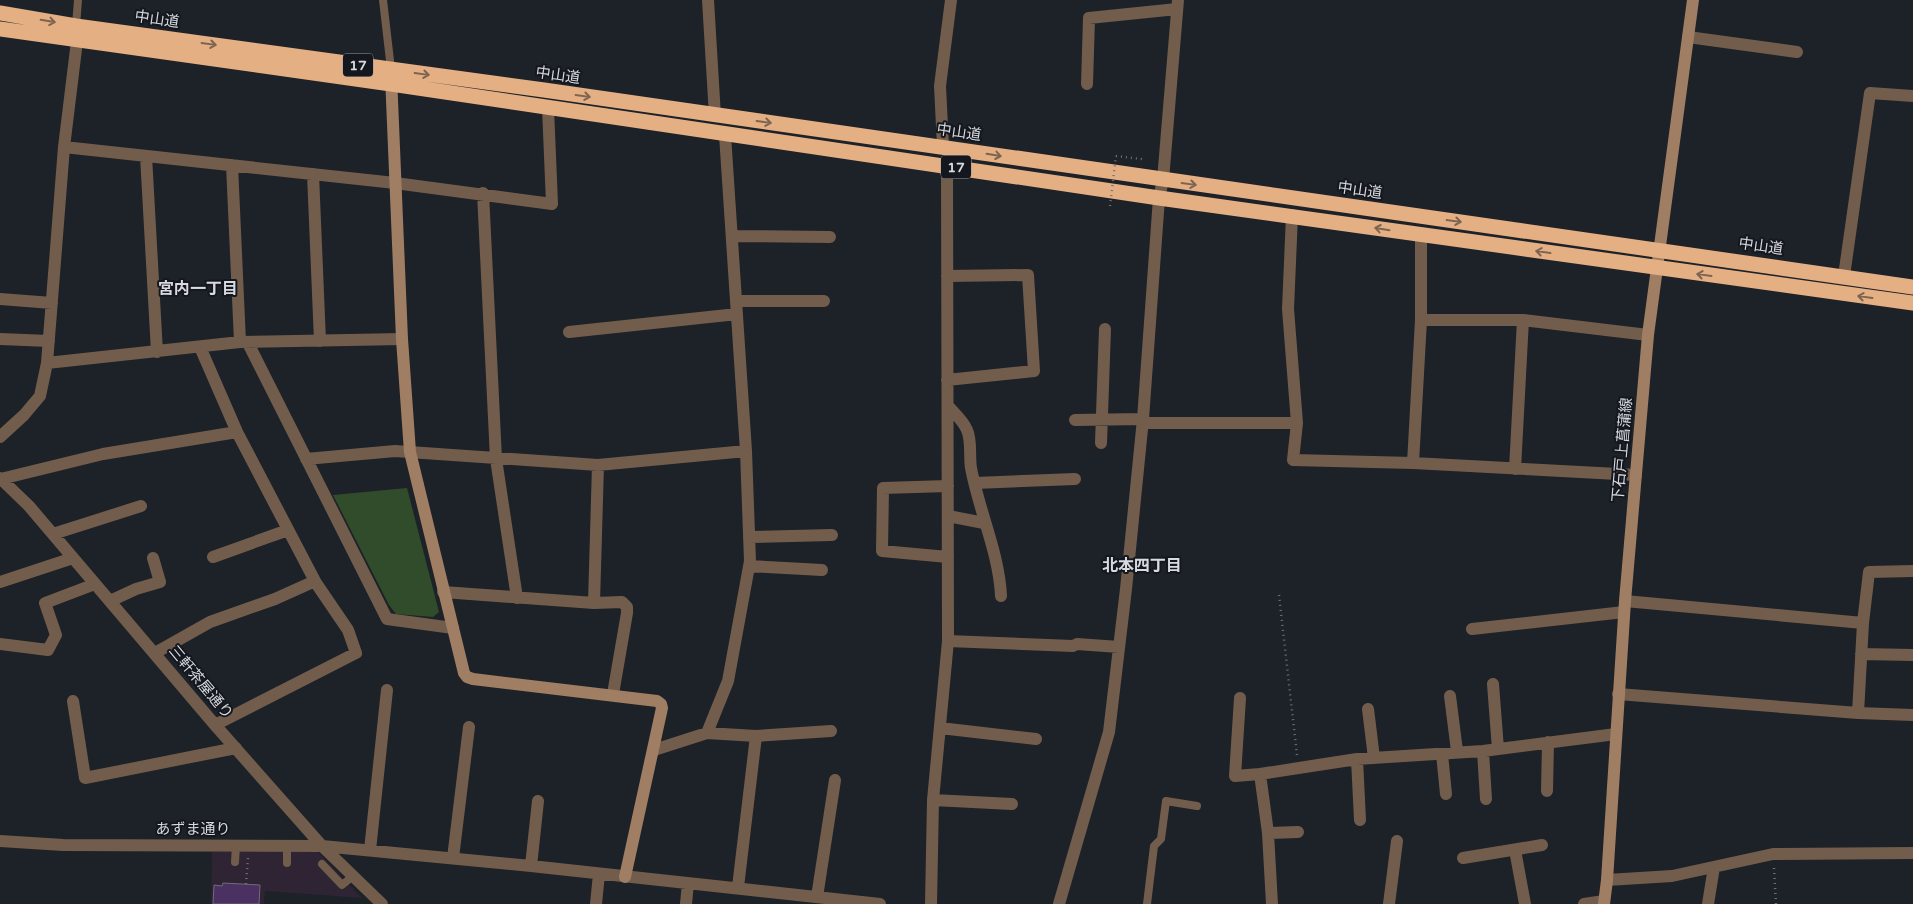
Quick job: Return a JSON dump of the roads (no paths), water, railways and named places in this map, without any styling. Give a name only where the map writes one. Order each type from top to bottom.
[{"type":"highway","name":"中山道","points":[[0,13],[76,33]]},
{"type":"highway","name":"中山道","points":[[0,29],[76,33],[391,77],[715,116],[1659,249],[1913,287]]},
{"type":"highway","name":"中山道","points":[[391,77],[548,108],[725,135],[1658,269],[1913,303]]},
{"type":"street","points":[[708,0],[715,116]]},
{"type":"street","points":[[943,147],[940,86],[952,0]]},
{"type":"street","name":"下石戸上菖蒲線","points":[[1604,903],[1618,694],[1648,335],[1693,0]]},
{"type":"street","points":[[1059,904],[1109,732],[1142,421],[1159,198],[1163,180],[1178,4],[1089,18],[1087,84]]},
{"type":"street","points":[[0,437],[24,415],[40,396],[48,364],[64,147],[76,33]]},
{"type":"street","points":[[1688,36],[1797,52]]},
{"type":"street","points":[[391,77],[402,339],[410,452],[464,673],[467,677],[613,694],[657,701],[661,704],[662,708],[654,750],[625,877]]},
{"type":"street","points":[[1844,276],[1870,93],[1913,96]]},
{"type":"street","points":[[64,147],[483,193],[552,204],[548,108]]},
{"type":"street","points":[[707,733],[728,681],[749,566],[746,451],[725,135]]},
{"type":"street","points":[[146,156],[157,352]]},
{"type":"street","points":[[232,165],[244,343],[306,459],[387,619],[453,628]]},
{"type":"street","points":[[931,904],[933,800],[948,641],[947,166]]},
{"type":"street","points":[[313,174],[320,341]]},
{"type":"street","points":[[483,193],[496,459],[517,598]]},
{"type":"street","points":[[1292,216],[1288,309],[1297,423],[1292,460],[1413,463],[1636,475]]},
{"type":"street","points":[[1413,463],[1421,320],[1421,235]]},
{"type":"street","points":[[732,236],[830,236]]},
{"type":"street","points":[[947,276],[1028,275],[1034,371],[947,380]]},
{"type":"street","points":[[0,300],[52,304]]},
{"type":"street","points":[[736,301],[824,301]]},
{"type":"street","points":[[569,332],[737,314]]},
{"type":"street","points":[[1421,320],[1523,320],[1648,335]]},
{"type":"street","points":[[1515,469],[1523,320]]},
{"type":"street","points":[[1101,443],[1105,329]]},
{"type":"street","points":[[0,339],[49,341]]},
{"type":"street","points":[[48,364],[244,343],[402,339]]},
{"type":"street","points":[[200,347],[236,432],[315,581],[348,630],[356,653],[215,725]]},
{"type":"street","points":[[948,406],[968,431],[971,467],[984,523],[1000,574],[1001,596]]},
{"type":"street","points":[[1075,420],[1297,423]]},
{"type":"street","points":[[1,478],[104,454],[236,432]]},
{"type":"street","points":[[306,459],[395,451],[598,465],[746,451]]},
{"type":"street","points":[[594,603],[598,465]]},
{"type":"street","name":"三軒茶屋通り","points":[[1,478],[29,506],[215,725],[322,846],[382,904]]},
{"type":"street","points":[[975,483],[1075,479]]},
{"type":"street","points":[[948,486],[883,488],[882,551],[948,557]]},
{"type":"street","points":[[53,534],[141,506]]},
{"type":"street","points":[[948,516],[984,523]]},
{"type":"street","points":[[213,557],[288,530]]},
{"type":"street","points":[[749,536],[832,535]]},
{"type":"street","points":[[0,582],[74,558]]},
{"type":"street","points":[[110,601],[136,588],[160,582],[153,558]]},
{"type":"street","points":[[749,566],[822,570]]},
{"type":"street","points":[[1858,713],[1869,572],[1913,571]]},
{"type":"street","points":[[155,653],[210,622],[275,599],[315,581]]},
{"type":"street","points":[[0,644],[48,650],[56,635],[45,602],[95,584]]},
{"type":"street","points":[[443,592],[594,603],[622,602],[627,607],[613,694]]},
{"type":"street","points":[[1472,629],[1625,607],[1864,623]]},
{"type":"street","points":[[948,641],[1073,646],[1077,644],[1119,647]]},
{"type":"street","points":[[1862,654],[1913,655]]},
{"type":"street","points":[[1493,684],[1498,749]]},
{"type":"street","points":[[370,850],[387,690]]},
{"type":"street","points":[[1618,694],[1858,713],[1913,715]]},
{"type":"street","points":[[1450,696],[1457,751]]},
{"type":"street","points":[[1240,698],[1235,776],[1298,769],[1357,759],[1442,754],[1457,751],[1483,751],[1616,734]]},
{"type":"street","points":[[73,701],[85,778],[236,748]]},
{"type":"street","points":[[1368,709],[1374,758]]},
{"type":"street","points":[[453,858],[470,727]]},
{"type":"street","points":[[940,728],[1036,739]]},
{"type":"street","points":[[654,750],[707,733],[756,736],[831,731]]},
{"type":"street","points":[[738,887],[756,736]]},
{"type":"street","points":[[1547,790],[1548,742]]},
{"type":"street","points":[[1483,751],[1486,799]]},
{"type":"street","points":[[1442,754],[1446,794]]},
{"type":"street","points":[[1357,759],[1360,820]]},
{"type":"street","points":[[1260,774],[1268,833],[1272,904]]},
{"type":"street","points":[[817,897],[835,780]]},
{"type":"street","points":[[933,800],[1012,804]]},
{"type":"street","points":[[531,866],[538,801]]},
{"type":"street","points":[[1268,833],[1298,832]]},
{"type":"street","name":"あずま通り","points":[[0,841],[63,845],[322,846],[738,887],[872,904]]},
{"type":"street","points":[[1389,904],[1397,841]]},
{"type":"street","points":[[1463,858],[1542,845]]},
{"type":"street","points":[[1515,850],[1525,904]]},
{"type":"street","points":[[1607,880],[1672,876],[1773,854],[1913,853]]},
{"type":"street","points":[[1708,904],[1714,867]]},
{"type":"street","points":[[596,904],[599,874]]},
{"type":"street","points":[[686,904],[688,883]]},
{"type":"street","points":[[1584,904],[1604,903]]},
{"type":"lane","points":[[76,33],[78,0]]},
{"type":"lane","points":[[383,0],[391,77]]},
{"type":"lane","points":[[1147,904],[1154,846],[1161,839],[1166,802],[1197,806]]},
{"type":"lane","points":[[235,862],[242,846]]},
{"type":"lane","points":[[287,846],[287,863]]},
{"type":"lane","points":[[322,864],[342,885],[353,876]]},
{"type":"district","name":"宮内一丁目","points":[[198,288]]},
{"type":"district","name":"北本四丁目","points":[[1142,565]]}]
